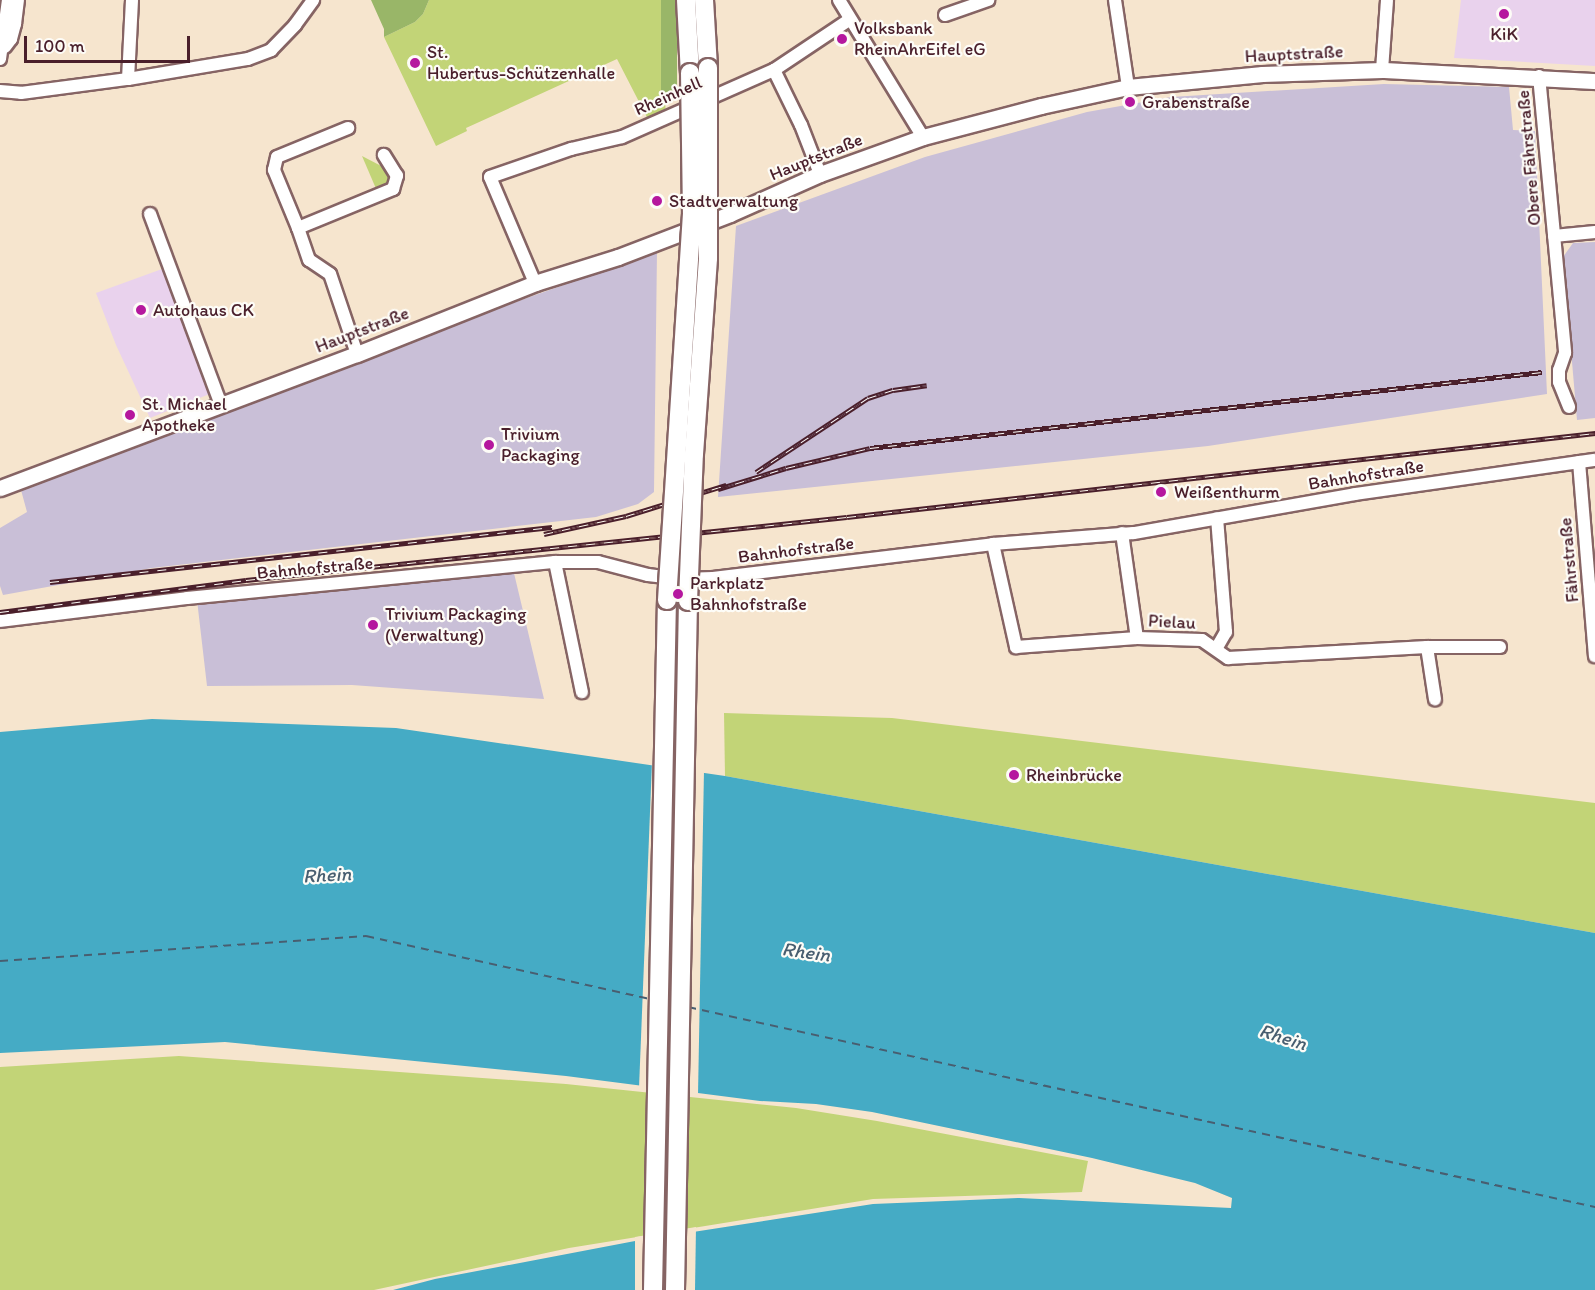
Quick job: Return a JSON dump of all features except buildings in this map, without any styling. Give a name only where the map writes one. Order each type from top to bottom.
[{"type":"highway","points":[[653,1290],[665,641],[692,215],[692,133],[686,0]]},
{"type":"highway","points":[[675,1290],[689,581],[709,215],[710,105],[704,0]]},
{"type":"main road","name":"Hauptstraße","points":[[0,488],[357,354],[535,283],[618,257],[730,214],[820,174],[923,137],[1041,106],[1128,87],[1262,74],[1382,70],[1539,76],[1595,81]]},
{"type":"street","points":[[1,55],[8,0]]},
{"type":"street","points":[[1,55],[11,39],[18,0]]},
{"type":"street","points":[[128,79],[132,0]]},
{"type":"street","points":[[0,91],[21,93],[128,79],[248,59],[271,50],[295,25],[313,0]]},
{"type":"street","points":[[839,0],[849,20],[923,137]]},
{"type":"street","points":[[945,15],[988,0]]},
{"type":"street","points":[[1115,0],[1128,87]]},
{"type":"street","points":[[1382,70],[1387,0]]},
{"type":"street","name":"Rheinhell","points":[[535,283],[490,177],[571,148],[622,137],[774,70],[849,20]]},
{"type":"street","points":[[774,70],[801,125],[820,174]]},
{"type":"street","name":"Obere Fährstraße","points":[[1539,76],[1565,353],[1559,370],[1559,382],[1569,407]]},
{"type":"street","points":[[348,128],[277,158],[274,171],[309,260],[330,274],[357,354]]},
{"type":"street","points":[[298,228],[393,189],[396,176],[384,155]]},
{"type":"street","points":[[150,214],[220,405]]},
{"type":"street","name":"Obere Fährstraße","points":[[1554,236],[1595,232]]},
{"type":"street","name":"Bahnhofstraße","points":[[0,621],[187,598],[555,562],[598,562],[648,575],[687,579],[993,544],[1122,533],[1355,494],[1595,460]]},
{"type":"street","name":"Fährstraße","points":[[1579,462],[1595,656]]},
{"type":"street","points":[[1216,649],[1226,632],[1217,518]]},
{"type":"street","points":[[1122,533],[1137,638]]},
{"type":"street","name":"Pielau","points":[[993,544],[1016,647],[1137,638],[1202,640],[1228,658],[1427,647],[1500,647]]},
{"type":"street","points":[[555,562],[582,692]]},
{"type":"street","points":[[1427,647],[1435,699]]},
{"type":"shaded area","points":[[1461,0],[1595,0],[1595,66],[1454,58]]},
{"type":"shaded area","points":[[1384,84],[1509,87],[1513,130],[1535,131],[1547,394],[1208,446],[718,497],[736,226],[925,157],[1087,112],[1171,97]]},
{"type":"shaded area","points":[[1595,242],[1595,418],[1577,420],[1563,257],[1573,243]]},
{"type":"shaded area","name":"Trivium Packaging","points":[[657,252],[654,492],[638,504],[596,517],[152,568],[3,595],[0,586],[0,528],[27,512],[21,490],[524,299]]},
{"type":"shaded area","points":[[162,269],[212,393],[150,418],[116,345],[96,293]]},
{"type":"shaded area","name":"Trivium Packaging (Verwaltung)","points":[[513,569],[544,699],[352,685],[207,686],[197,600]]},
{"type":"green space","points":[[371,0],[429,0],[423,14],[415,22],[384,37],[384,29]]},
{"type":"green space","points":[[429,0],[661,0],[666,84],[665,125],[653,129],[617,59],[466,128],[467,131],[436,146],[384,37],[415,22],[423,14]]},
{"type":"green space","points":[[661,0],[677,0],[677,96],[661,96]]},
{"type":"green space","points":[[362,156],[387,169],[390,185],[377,191]]},
{"type":"green space","points":[[724,713],[892,718],[1595,803],[1595,933],[725,776]]},
{"type":"green space","points":[[179,1056],[566,1084],[796,1108],[1088,1161],[1082,1192],[873,1199],[569,1248],[374,1290],[0,1290],[0,1067]]},
{"type":"water","name":"Rhein","points":[[152,719],[396,728],[725,776],[1595,933],[1595,1290],[393,1290],[435,1279],[635,1241],[873,1204],[1019,1198],[1231,1208],[1232,1198],[1195,1183],[1092,1158],[872,1112],[816,1104],[760,1101],[566,1076],[225,1042],[0,1053],[0,732]]},
{"type":"pier","points":[[652,762],[704,770],[698,1095],[639,1088]]},
{"type":"pier","points":[[696,1227],[695,1290],[635,1290],[635,1237]]},
{"type":"ferry route","points":[[0,961],[366,936],[651,999]]},
{"type":"ferry route","points":[[688,1007],[1595,1207]]},
{"type":"railway","points":[[718,489],[786,468],[870,448],[1542,372]]},
{"type":"railway","points":[[756,472],[868,398],[893,390],[927,385]]},
{"type":"railway","points":[[0,612],[246,580],[847,517],[1595,433]]},
{"type":"railway","points":[[544,534],[626,516],[726,485]]},
{"type":"railway","points":[[50,582],[552,527]]},
{"type":"place","name":"KiK","points":[[1504,14]]},
{"type":"place","name":"Volksbank RheinAhrEifel eG","points":[[842,39]]},
{"type":"place","name":"St. Hubertus-Schützenhalle","points":[[415,63]]},
{"type":"place","name":"Grabenstraße","points":[[1130,102]]},
{"type":"place","name":"Stadtverwaltung","points":[[657,201]]},
{"type":"place","name":"Autohaus CK","points":[[141,310]]},
{"type":"place","name":"St. Michael Apotheke","points":[[130,415]]},
{"type":"place","name":"Trivium Packaging","points":[[489,445]]},
{"type":"place","name":"Weißenthurm","points":[[1161,492]]},
{"type":"place","name":"Parkplatz Bahnhofstraße","points":[[678,594]]},
{"type":"place","name":"Trivium Packaging (Verwaltung)","points":[[373,625]]},
{"type":"place","name":"Rheinbrücke","points":[[1014,775]]}]
